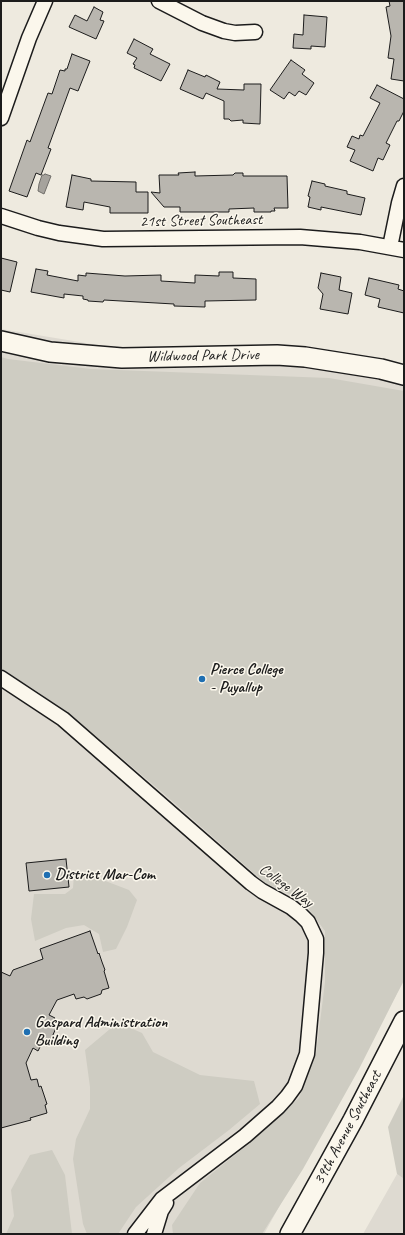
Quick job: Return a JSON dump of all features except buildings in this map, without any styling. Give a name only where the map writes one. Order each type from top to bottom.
[{"type":"street","points":[[1,118],[29,38],[45,1]]},
{"type":"street","points":[[159,1],[202,23],[218,29],[235,33],[255,32]]},
{"type":"street","points":[[397,248],[399,203],[404,186]]},
{"type":"street","name":"21st Street Southeast","points":[[1,216],[59,233],[103,239],[300,237],[330,239],[397,248]]},
{"type":"street","name":"Wildwood Park Drive","points":[[1,341],[50,352],[122,358],[277,355],[305,357],[380,369],[404,375]]},
{"type":"street","name":"College Way","points":[[1,678],[63,718],[251,883],[268,895],[291,907],[301,915],[308,922],[316,938],[316,953],[306,1054],[295,1086],[288,1097],[245,1136],[177,1186],[162,1199],[135,1234]]},
{"type":"street","name":"39th Avenue Southeast","points":[[290,1234],[354,1120],[404,1021]]},
{"type":"street","points":[[154,1234],[161,1211],[177,1186]]},
{"type":"shaded area","points":[[45,174],[51,176],[44,194],[38,191],[42,175]]},
{"type":"shaded area","name":"Pierce College - Puyallup","points":[[1,329],[170,357],[404,376],[404,981],[264,1234],[1,1234]]},
{"type":"shaded area","points":[[1,357],[91,369],[329,378],[404,391],[404,980],[359,1069],[303,1169],[262,1234],[173,1234],[172,1225],[200,1183],[250,1143],[299,1098],[316,1054],[325,982],[325,931],[302,900],[265,883],[163,793],[71,715],[32,688],[1,671]]},
{"type":"shaded area","points":[[74,874],[95,877],[129,890],[137,900],[127,927],[116,949],[103,952],[99,934],[84,925],[66,928],[35,941],[31,919],[34,894],[65,894],[73,888]]},
{"type":"shaded area","points":[[126,1026],[142,1033],[153,1052],[200,1075],[254,1081],[260,1104],[179,1168],[136,1207],[118,1234],[87,1234],[83,1224],[73,1159],[76,1139],[90,1109],[90,1087],[85,1050],[110,1029]]},
{"type":"shaded area","points":[[404,1095],[404,1179],[397,1174],[388,1127]]},
{"type":"shaded area","points":[[52,1150],[65,1175],[72,1234],[6,1234],[14,1216],[11,1190],[30,1155]]},
{"type":"shaded area","points":[[397,1174],[404,1179],[404,1234],[363,1234]]},
{"type":"place","name":"Pierce College - Puyallup","points":[[202,679]]},
{"type":"place","name":"District Mar-Com","points":[[47,875]]},
{"type":"place","name":"Gaspard Administration Building","points":[[27,1032]]}]
